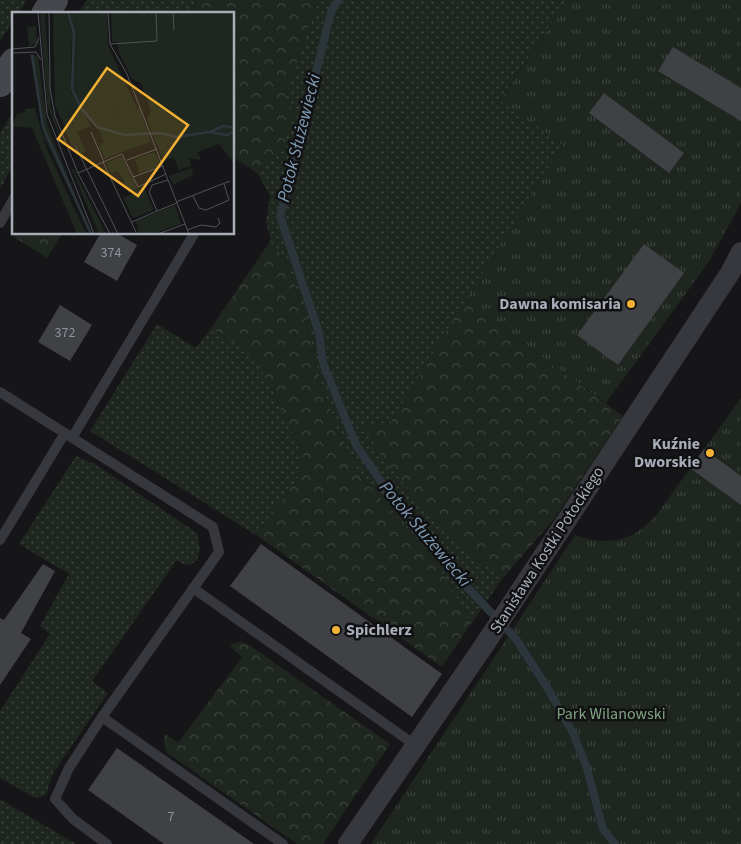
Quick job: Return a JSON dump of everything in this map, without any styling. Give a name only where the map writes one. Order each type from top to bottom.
[{"type":"main road","points":[[46,12],[54,0]]},
{"type":"main road","points":[[0,83],[12,65]]},
{"type":"street","name":"Stanisława Kostki Potockiego","points":[[348,844],[513,601],[725,281],[741,252]]},
{"type":"lane","points":[[0,223],[12,202]]},
{"type":"lane","points":[[0,540],[193,235]]},
{"type":"lane","points":[[0,392],[213,527],[219,552],[102,717],[69,768],[55,799],[73,819],[107,844]]},
{"type":"lane","points":[[194,588],[415,745]]},
{"type":"lane","points":[[102,717],[283,844]]},
{"type":"green space","points":[[0,0],[27,0],[19,12],[12,12],[12,23],[0,41]]},
{"type":"green space","points":[[87,0],[198,0],[191,12],[78,12]]},
{"type":"green space","points":[[198,0],[318,0],[283,103],[294,109],[285,142],[257,173],[235,159],[235,12],[191,12]]},
{"type":"green space","points":[[318,0],[567,0],[500,100],[563,145],[391,422],[365,426],[467,552],[503,578],[471,624],[444,575],[406,527],[363,479],[344,448],[322,388],[306,319],[288,265],[271,240],[266,223],[270,195],[257,173],[285,142],[283,103]]},
{"type":"green space","points":[[567,0],[741,0],[741,203],[708,263],[606,403],[465,301],[563,145],[500,101]]},
{"type":"green space","points":[[12,113],[12,168],[0,189],[0,133]]},
{"type":"green space","points":[[15,235],[61,235],[47,258],[14,237]]},
{"type":"green space","points":[[271,240],[288,265],[306,319],[322,388],[344,448],[363,479],[406,527],[444,575],[471,624],[442,667],[256,535],[299,477],[303,455],[254,355],[211,328]]},
{"type":"green space","points":[[465,301],[623,416],[554,519],[503,578],[467,552],[414,496],[384,460],[364,426],[391,422]]},
{"type":"green space","points":[[157,324],[196,348],[211,328],[254,355],[303,455],[299,477],[256,535],[90,431]]},
{"type":"green space","name":"Park Wilanowski","points":[[741,398],[741,844],[371,844],[575,535],[591,540],[617,540],[633,535],[644,527],[655,517]]},
{"type":"green space","points":[[76,456],[95,464],[197,533],[200,549],[197,560],[190,565],[183,564],[177,560],[92,681],[108,693],[53,773],[46,795],[35,798],[0,778],[0,711],[50,634],[40,626],[69,574],[19,544]]},
{"type":"green space","points":[[240,641],[249,645],[390,744],[323,844],[297,844],[167,753],[164,742],[165,734],[178,743],[242,657],[230,645]]},
{"type":"green space","points":[[0,799],[76,844],[0,844]]},
{"type":"building","points":[[673,47],[741,88],[741,121],[658,71]]},
{"type":"building","points":[[604,93],[684,153],[669,173],[589,113]]},
{"type":"building","points":[[99,235],[120,235],[137,245],[117,281],[84,262]]},
{"type":"building","name":"Dawna komisaria","points":[[644,244],[684,273],[618,365],[577,335]]},
{"type":"building","points":[[60,305],[92,325],[70,361],[38,342]]},
{"type":"building","name":"Kuźnie Dworskie","points":[[704,449],[741,476],[741,505],[690,468]]},
{"type":"building","name":"Spichlerz","points":[[261,544],[442,674],[412,717],[230,586]]},
{"type":"building","points":[[43,564],[55,571],[21,633],[31,639],[0,685],[0,618],[4,620]]},
{"type":"building","points":[[117,748],[254,844],[164,844],[88,790]]},
{"type":"waterway","name":"Potok Służewiecki","points":[[338,0],[331,12],[280,216],[319,333],[323,363],[356,445],[402,512],[449,568],[516,639],[548,689],[573,733],[587,768],[603,829],[615,844]]},
{"type":"place","name":"Dawna komisaria","points":[[631,304]]},
{"type":"place","name":"Kuźnie Dworskie","points":[[710,453]]},
{"type":"place","name":"Spichlerz","points":[[336,630]]}]
